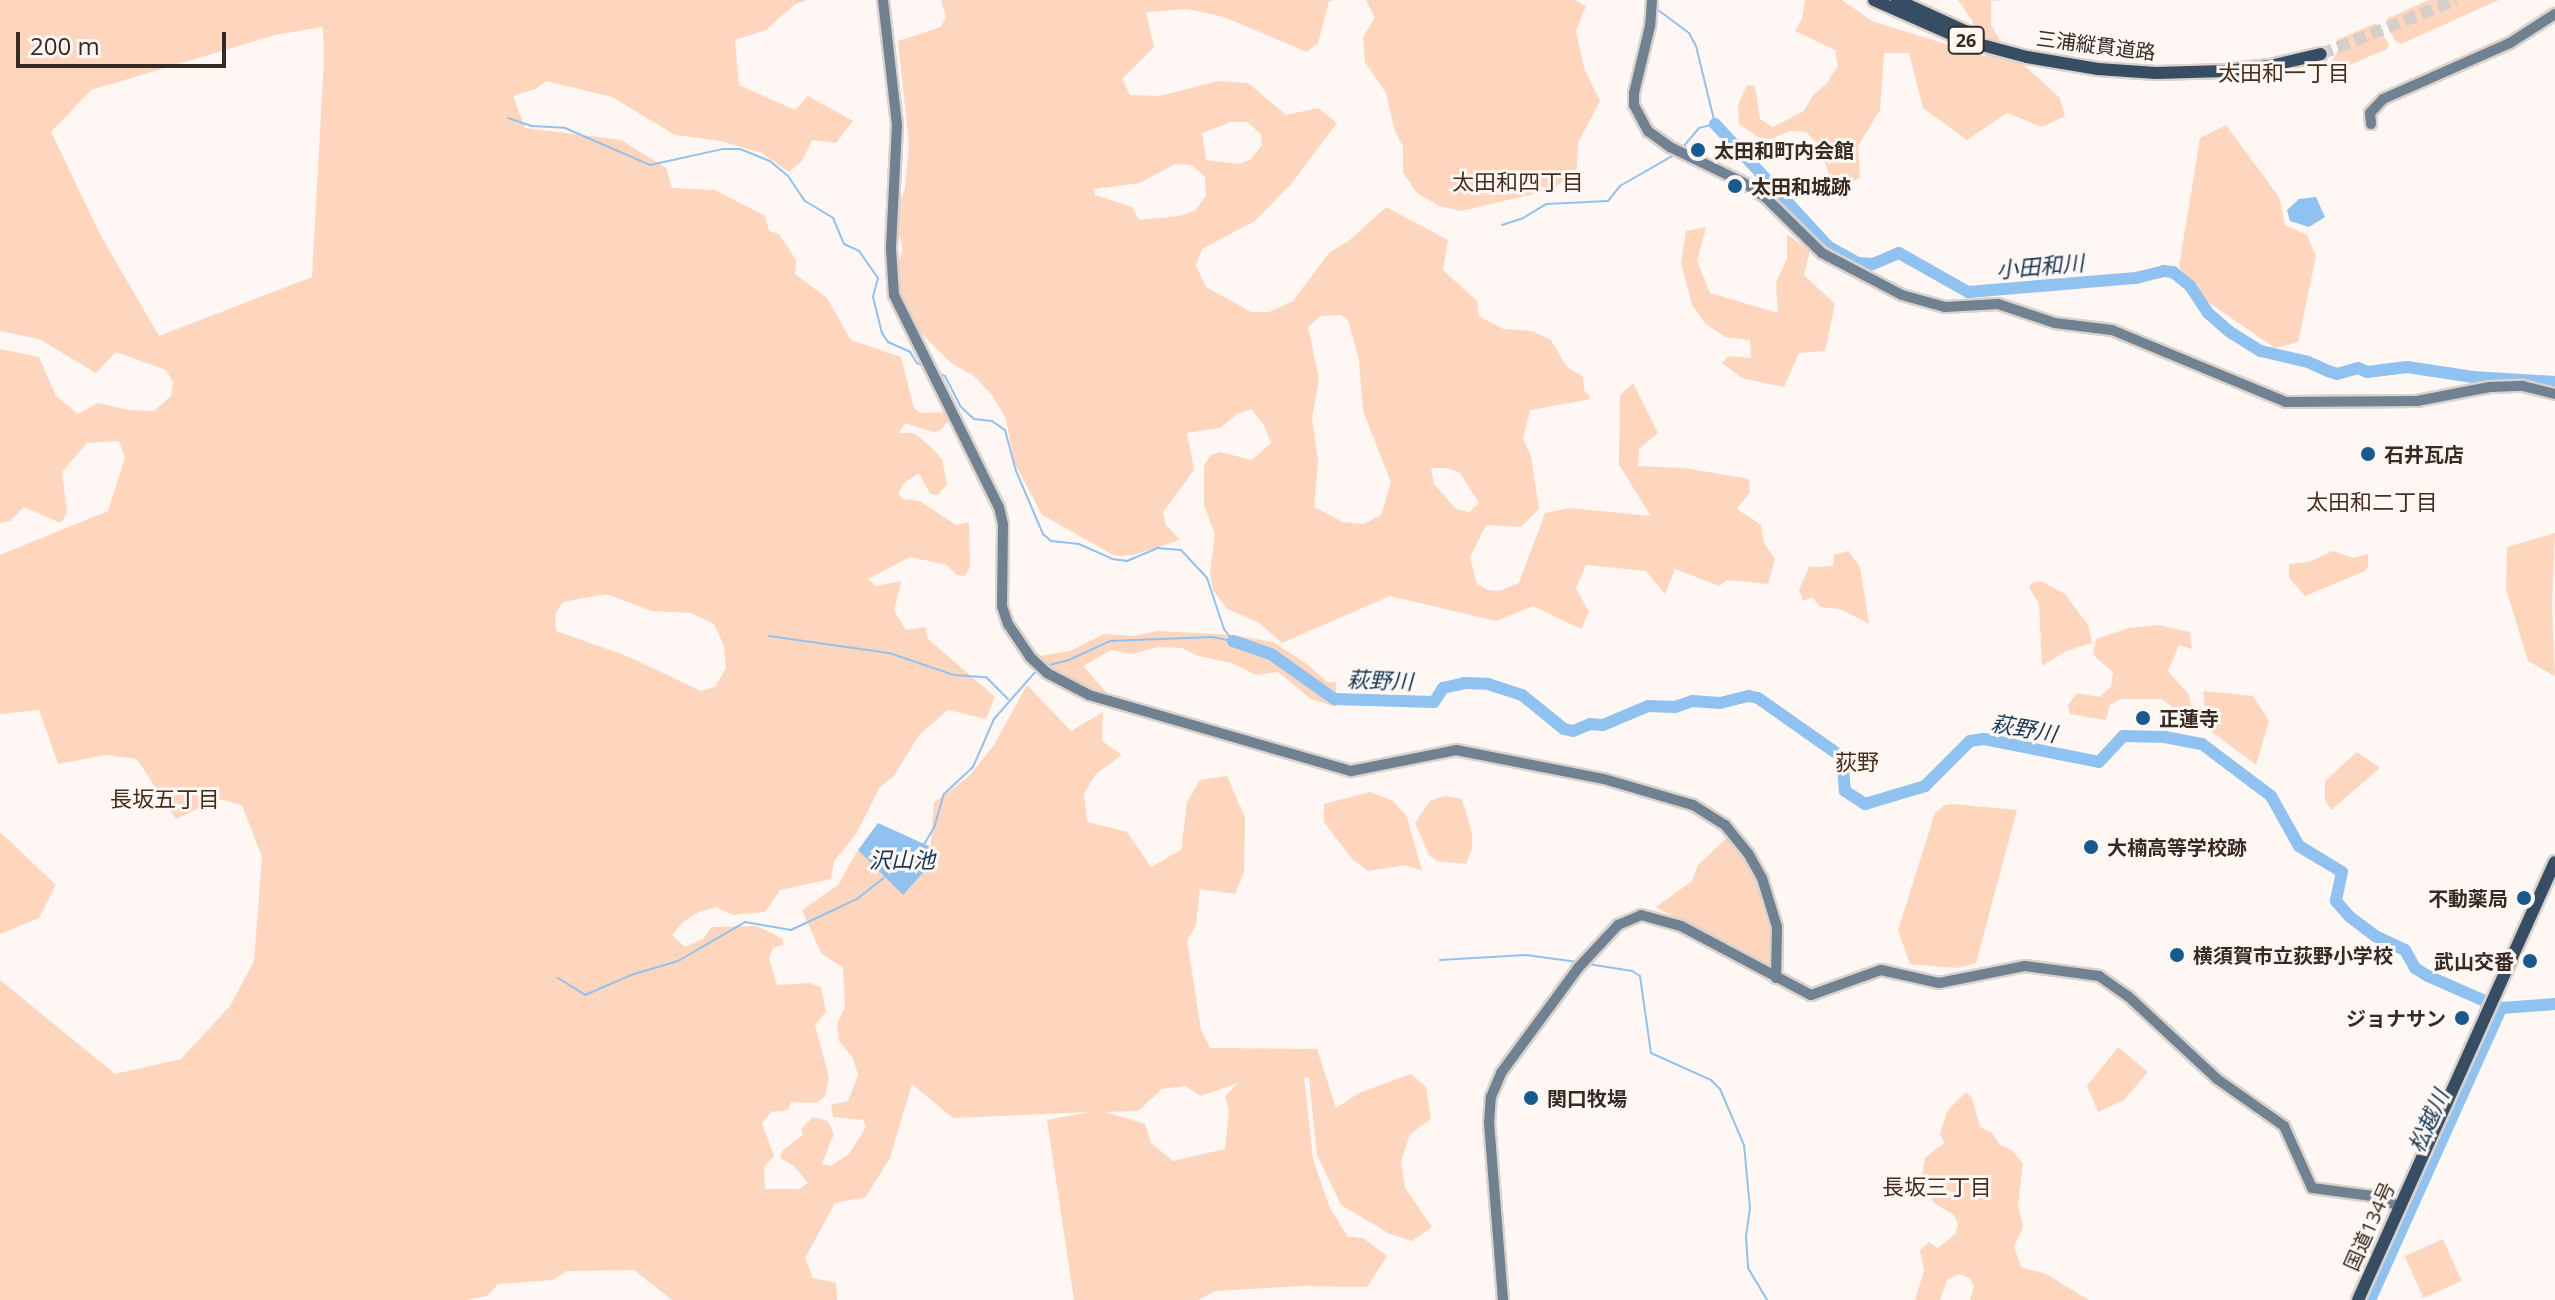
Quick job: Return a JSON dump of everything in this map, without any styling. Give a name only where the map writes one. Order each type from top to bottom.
[{"type":"highway","name":"三浦縦貫道路","points":[[1874,0],[1967,41],[2127,72],[2270,66],[2321,52]]},
{"type":"highway","name":"三浦縦貫道路","points":[[1897,0],[2001,45],[2064,62]]},
{"type":"highway","name":"国道134号","points":[[2358,1300],[2555,862]]},
{"type":"street","points":[[883,0],[897,125],[891,249],[894,295],[999,507],[1003,525],[1002,606],[1008,624],[1030,657],[1047,673],[1089,695],[1351,771],[1456,750],[1604,779],[1693,805],[1725,825],[1748,853],[1762,878],[1777,927],[1776,978]]},
{"type":"street","points":[[1652,0],[1650,26],[1634,93],[1634,105],[1648,131],[1657,140],[1757,192],[1822,253],[1842,266],[1908,298],[1952,307],[1998,304],[2055,323],[2112,330],[2286,402],[2417,401],[2458,391],[2523,386],[2555,394]]},
{"type":"street","points":[[2371,124],[2370,113],[2383,99],[2510,43],[2555,14]]},
{"type":"street","points":[[1503,1300],[1489,1123],[1491,1097],[1501,1073],[1578,968],[1618,925],[1641,915],[1681,926],[1811,995],[1881,970],[1939,983],[2025,966],[2099,976],[2128,996],[2217,1079],[2284,1126],[2312,1188],[2372,1196],[2400,1206]]},
{"type":"shaded area","points":[[0,0],[807,0],[795,4],[766,30],[735,40],[739,85],[795,110],[808,96],[853,121],[836,143],[812,140],[802,161],[789,172],[762,153],[721,141],[675,135],[612,97],[546,81],[536,89],[513,96],[525,128],[621,140],[666,168],[672,188],[715,190],[765,216],[769,231],[779,234],[796,260],[795,274],[827,298],[851,340],[901,357],[914,408],[921,413],[946,412],[948,422],[939,431],[905,423],[899,433],[914,433],[930,446],[942,459],[947,484],[938,495],[930,494],[919,473],[904,483],[898,493],[903,499],[920,501],[956,525],[969,522],[970,567],[965,576],[956,575],[947,565],[910,557],[868,579],[876,586],[901,581],[894,611],[906,630],[925,627],[928,639],[995,697],[986,719],[948,710],[919,735],[894,776],[880,787],[856,834],[834,861],[831,879],[780,890],[765,912],[733,915],[716,907],[699,912],[683,922],[672,935],[685,947],[703,939],[712,927],[757,926],[783,939],[783,945],[773,948],[769,958],[777,985],[809,983],[821,987],[826,1012],[815,1025],[829,1077],[825,1097],[815,1103],[791,1102],[788,1110],[771,1112],[762,1123],[774,1156],[764,1167],[765,1189],[799,1189],[808,1183],[794,1166],[780,1158],[783,1150],[803,1135],[801,1129],[813,1117],[828,1121],[834,1134],[822,1164],[831,1166],[849,1154],[866,1127],[863,1120],[833,1117],[831,1105],[848,1101],[858,1075],[853,1058],[839,1041],[837,1024],[845,1007],[843,968],[821,953],[802,910],[838,885],[858,850],[903,894],[929,866],[934,803],[969,776],[994,745],[1027,685],[1071,731],[1103,712],[1102,741],[1122,755],[1096,774],[1084,794],[1087,822],[1127,832],[1151,867],[1181,850],[1187,802],[1200,780],[1227,776],[1245,818],[1244,872],[1235,894],[1200,889],[1196,925],[1187,941],[1201,1030],[1210,1048],[1317,1049],[1336,1108],[1359,1093],[1411,1074],[1426,1087],[1431,1119],[1410,1134],[1401,1162],[1405,1188],[1432,1227],[1412,1241],[1390,1234],[1341,1205],[1317,1155],[1309,1078],[1304,1077],[1313,1159],[1330,1208],[1348,1237],[1363,1238],[1387,1256],[1367,1287],[1302,1286],[1215,1291],[1198,1300],[1074,1300],[1047,1120],[1090,1112],[953,1118],[912,1084],[890,1158],[866,1197],[835,1203],[805,1258],[813,1278],[836,1283],[837,1300],[672,1300],[634,1270],[567,1271],[553,1280],[498,1284],[487,1296],[466,1300],[0,1300],[0,980],[115,1074],[181,1059],[230,1006],[254,961],[262,857],[242,805],[219,799],[176,819],[137,759],[106,755],[58,764],[39,710],[0,714],[0,555],[108,511],[125,458],[119,441],[87,443],[62,472],[67,513],[61,523],[24,507],[10,521],[0,523],[0,349],[39,357],[56,396],[78,414],[98,403],[128,410],[154,411],[171,396],[173,382],[166,370],[116,352],[96,373],[39,339],[0,331]],"holes":[[[323,27],[324,59],[312,277],[159,336],[101,236],[51,132],[91,90],[275,35]],[[606,594],[652,611],[691,613],[714,624],[724,646],[726,668],[715,687],[701,691],[627,656],[556,631],[555,614],[563,602]],[[1238,1083],[1225,1096],[1229,1111],[1225,1149],[1173,1161],[1151,1143],[1145,1124],[1106,1112],[1138,1111],[1162,1089],[1185,1086],[1201,1096]]]},
{"type":"shaded area","points":[[941,0],[1335,0],[1329,1],[1318,43],[1307,52],[1224,17],[1187,9],[1146,12],[1154,47],[1122,79],[1130,95],[1160,96],[1218,81],[1248,83],[1286,115],[1318,108],[1337,123],[1291,184],[1255,221],[1202,249],[1196,266],[1206,287],[1251,312],[1269,312],[1293,301],[1329,253],[1351,239],[1386,207],[1448,240],[1443,270],[1477,301],[1479,316],[1503,329],[1532,331],[1551,340],[1566,366],[1583,377],[1584,390],[1591,399],[1530,410],[1523,439],[1531,456],[1539,509],[1521,527],[1486,525],[1470,557],[1477,584],[1499,591],[1519,583],[1545,513],[1569,508],[1651,516],[1619,465],[1620,395],[1633,383],[1658,433],[1639,449],[1638,466],[1684,468],[1749,479],[1750,492],[1737,509],[1761,525],[1764,543],[1775,559],[1768,584],[1727,580],[1719,586],[1675,569],[1665,594],[1646,571],[1586,565],[1576,588],[1589,612],[1581,629],[1533,606],[1496,621],[1390,596],[1282,643],[1259,623],[1226,608],[1213,590],[1210,573],[1215,534],[1204,505],[1204,465],[1211,455],[1220,452],[1252,460],[1271,443],[1264,425],[1251,409],[1237,414],[1220,428],[1187,433],[1194,470],[1163,512],[1166,525],[1180,540],[1133,555],[1115,556],[1042,515],[1014,462],[1006,419],[992,395],[974,376],[951,363],[915,327],[898,292],[898,262],[903,249],[894,216],[905,189],[909,144],[898,41],[941,27],[946,17]],"holes":[[[1231,122],[1247,122],[1261,134],[1262,145],[1251,159],[1239,164],[1206,160],[1202,133]],[[1175,164],[1192,165],[1205,177],[1206,195],[1196,210],[1180,216],[1139,220],[1132,207],[1095,195],[1094,189],[1140,183]],[[1341,315],[1348,320],[1359,360],[1363,411],[1391,482],[1381,515],[1364,524],[1343,522],[1314,507],[1318,462],[1312,418],[1319,379],[1308,327],[1321,316]],[[1431,468],[1448,468],[1460,473],[1479,503],[1469,512],[1456,509],[1434,484]]]},
{"type":"shaded area","points":[[1366,0],[1575,0],[1586,6],[1576,31],[1584,68],[1600,101],[1578,143],[1577,167],[1573,174],[1551,190],[1461,211],[1439,206],[1416,192],[1403,172],[1403,147],[1394,128],[1386,93],[1365,62],[1363,37],[1375,18]]},
{"type":"shaded area","points":[[1805,0],[1842,0],[1872,21],[1987,57],[1972,20],[1958,0],[2004,0],[1991,1],[1991,25],[2004,47],[2060,98],[2065,116],[2042,127],[2007,113],[1967,140],[1923,108],[1909,53],[1884,53],[1880,110],[1858,146],[1860,177],[1855,181],[1829,174],[1818,144],[1806,132],[1790,131],[1771,139],[1758,137],[1739,124],[1738,105],[1747,85],[1755,86],[1760,119],[1773,127],[1804,111],[1813,95],[1826,84],[1838,66],[1835,50],[1795,31],[1802,19]]},
{"type":"shaded area","points":[[2429,0],[2499,0],[2401,44],[2395,41],[2386,22],[2388,18]]},
{"type":"shaded area","points":[[2376,23],[2389,45],[2387,49],[2333,72],[2330,64],[2338,51],[2337,40]]},
{"type":"shaded area","points":[[2226,125],[2279,197],[2285,225],[2307,235],[2316,256],[2298,342],[2275,348],[2208,302],[2179,267],[2200,138]]},
{"type":"shaded area","points":[[1706,227],[1697,261],[1710,293],[1778,313],[1776,283],[1787,258],[1787,234],[1810,251],[1804,275],[1835,304],[1825,351],[1799,353],[1784,387],[1742,378],[1722,363],[1729,356],[1751,358],[1750,340],[1725,337],[1706,324],[1692,305],[1681,263],[1686,231]]},
{"type":"shaded area","points":[[2555,533],[2552,605],[2555,676],[2528,661],[2506,589],[2507,547]]},
{"type":"shaded area","points":[[1848,551],[1860,567],[1869,624],[1840,609],[1820,607],[1812,597],[1803,601],[1799,590],[1809,567],[1833,566],[1834,555]]},
{"type":"shaded area","points":[[2333,551],[2353,558],[2368,554],[2368,566],[2365,571],[2305,596],[2289,578],[2289,564],[2308,562]]},
{"type":"shaded area","points":[[2041,581],[2065,594],[2088,625],[2092,643],[2066,651],[2042,666],[2039,604],[2029,587]]},
{"type":"shaded area","points":[[2158,625],[2190,632],[2192,649],[2179,645],[2168,671],[2189,695],[2195,729],[2180,726],[2173,708],[2162,699],[2121,699],[2110,705],[2106,720],[2070,714],[2068,705],[2077,693],[2100,697],[2111,686],[2113,672],[2093,655],[2096,639],[2129,628]]},
{"type":"shaded area","points":[[1157,631],[1233,635],[1273,642],[1307,664],[1327,682],[1336,682],[1336,707],[1311,699],[1278,672],[1256,675],[1232,663],[1198,656],[1182,648],[1158,647],[1133,654],[1111,650],[1083,666],[1112,699],[1050,674],[1033,657],[1070,651],[1104,634],[1133,636]]},
{"type":"shaded area","points":[[2203,691],[2253,696],[2269,721],[2256,765],[2207,728]]},
{"type":"shaded area","points":[[2357,752],[2380,768],[2331,810],[2325,800],[2325,781]]},
{"type":"shaded area","points":[[1370,792],[1393,801],[1407,817],[1422,871],[1406,865],[1368,871],[1353,860],[1324,822],[1324,804]]},
{"type":"shaded area","points":[[1445,796],[1462,799],[1472,833],[1472,849],[1466,864],[1437,861],[1429,855],[1415,823],[1430,801]]},
{"type":"shaded area","points":[[1945,805],[2017,810],[1976,963],[1957,968],[1910,964],[1898,930],[1935,813]]},
{"type":"shaded area","points":[[0,832],[56,885],[39,918],[0,934]]},
{"type":"shaded area","points":[[1729,836],[1759,879],[1774,926],[1772,972],[1656,907],[1692,881],[1698,865]]},
{"type":"shaded area","points":[[2118,1047],[2148,1072],[2124,1100],[2098,1112],[2087,1086]]},
{"type":"shaded area","points":[[1966,1092],[1972,1098],[1980,1127],[1992,1133],[2000,1145],[2012,1150],[2023,1164],[2018,1204],[2023,1227],[2014,1247],[2021,1267],[2046,1274],[2089,1300],[1970,1300],[1974,1287],[1970,1278],[1959,1274],[1947,1280],[1940,1300],[1915,1300],[1924,1271],[1920,1250],[1929,1242],[1938,1248],[1956,1233],[1958,1224],[1954,1215],[1934,1203],[1925,1188],[1922,1176],[1925,1158],[1944,1143],[1940,1134],[1947,1111]]},
{"type":"shaded area","points":[[2443,1239],[2462,1281],[2423,1298],[2405,1256]]},
{"type":"water","points":[[2316,197],[2325,217],[2309,227],[2290,221],[2287,210],[2299,199]]},
{"type":"water","name":"沢山池","points":[[878,823],[931,847],[929,866],[903,895],[858,850]]},
{"type":"waterway","name":"小田和川","points":[[1654,7],[1689,33],[1696,46],[1715,124],[1699,128],[1682,148]]},
{"type":"waterway","points":[[508,118],[531,126],[565,128],[650,165],[723,149],[740,149],[770,161],[788,176],[805,201],[833,218],[844,244],[859,251],[878,278],[873,297],[882,333],[888,342],[910,352],[917,363],[926,368]]},
{"type":"waterway","name":"小田和川","points":[[1715,124],[1829,247],[1858,263],[1873,264],[1899,253],[1968,292],[2173,272],[2190,286],[2208,313],[2230,332],[2261,351],[2308,362],[2337,374],[2358,368],[2367,372],[2407,367],[2473,377],[2555,382]]},
{"type":"waterway","points":[[1502,225],[1523,218],[1546,204],[1608,201],[1620,186],[1674,155]]},
{"type":"waterway","points":[[939,374],[945,376],[960,406],[974,419],[992,421],[1005,430],[1016,471],[1043,534],[1051,541],[1079,544],[1112,559],[1127,561],[1158,548],[1181,550],[1207,578],[1224,629],[1233,641]]},
{"type":"waterway","points":[[769,636],[889,653],[954,675],[986,677],[1008,699]]},
{"type":"waterway","points":[[1045,666],[1069,660],[1110,641],[1212,637],[1232,641]]},
{"type":"waterway","name":"萩野川","points":[[1233,641],[1271,654],[1334,699],[1434,702],[1443,688],[1464,683],[1488,684],[1522,695],[1564,729],[1573,731],[1590,724],[1603,725],[1648,706],[1675,707],[1692,701],[1720,703],[1749,696],[1758,698],[1842,757],[1845,791],[1865,804],[1925,786],[1970,741],[1984,739],[2099,762],[2123,736],[2165,737],[2202,744],[2271,796],[2299,846],[2342,872],[2336,901],[2350,917],[2375,936],[2405,950],[2415,968],[2428,976],[2501,1008]]},
{"type":"waterway","points":[[923,846],[934,828],[944,794],[973,767],[994,719],[1036,671]]},
{"type":"waterway","points":[[558,978],[585,995],[631,975],[678,961],[745,922],[791,930],[857,899],[884,878]]},
{"type":"waterway","points":[[1440,960],[1526,955],[1578,962]]},
{"type":"waterway","points":[[1588,964],[1632,971],[1640,976],[1651,1053],[1711,1080],[1720,1089],[1744,1145],[1750,1208],[1746,1237],[1748,1268],[1767,1300]]},
{"type":"waterway","name":"松越川","points":[[2370,1300],[2501,1008],[2555,1004]]},
{"type":"tunnel","points":[[2321,54],[2456,0]]},
{"type":"place","name":"太田和町内会館","points":[[1698,150]]},
{"type":"place","name":"太田和城跡","points":[[1735,186]]},
{"type":"place","name":"石井瓦店","points":[[2368,454]]},
{"type":"place","name":"正蓮寺","points":[[2143,718]]},
{"type":"place","name":"大楠高等学校跡","points":[[2091,847]]},
{"type":"place","name":"不動薬局","points":[[2524,898]]},
{"type":"place","name":"横須賀市立荻野小学校","points":[[2177,955]]},
{"type":"place","name":"武山交番","points":[[2530,961]]},
{"type":"place","name":"ジョナサン","points":[[2462,1018]]},
{"type":"place","name":"関口牧場","points":[[1531,1098]]},
{"type":"district","name":"太田和一丁目","points":[[2284,73]]},
{"type":"district","name":"太田和四丁目","points":[[1518,182]]},
{"type":"district","name":"太田和二丁目","points":[[2372,502]]},
{"type":"district","name":"荻野","points":[[1857,762]]},
{"type":"district","name":"長坂五丁目","points":[[165,799]]},
{"type":"district","name":"長坂三丁目","points":[[1937,1187]]}]
